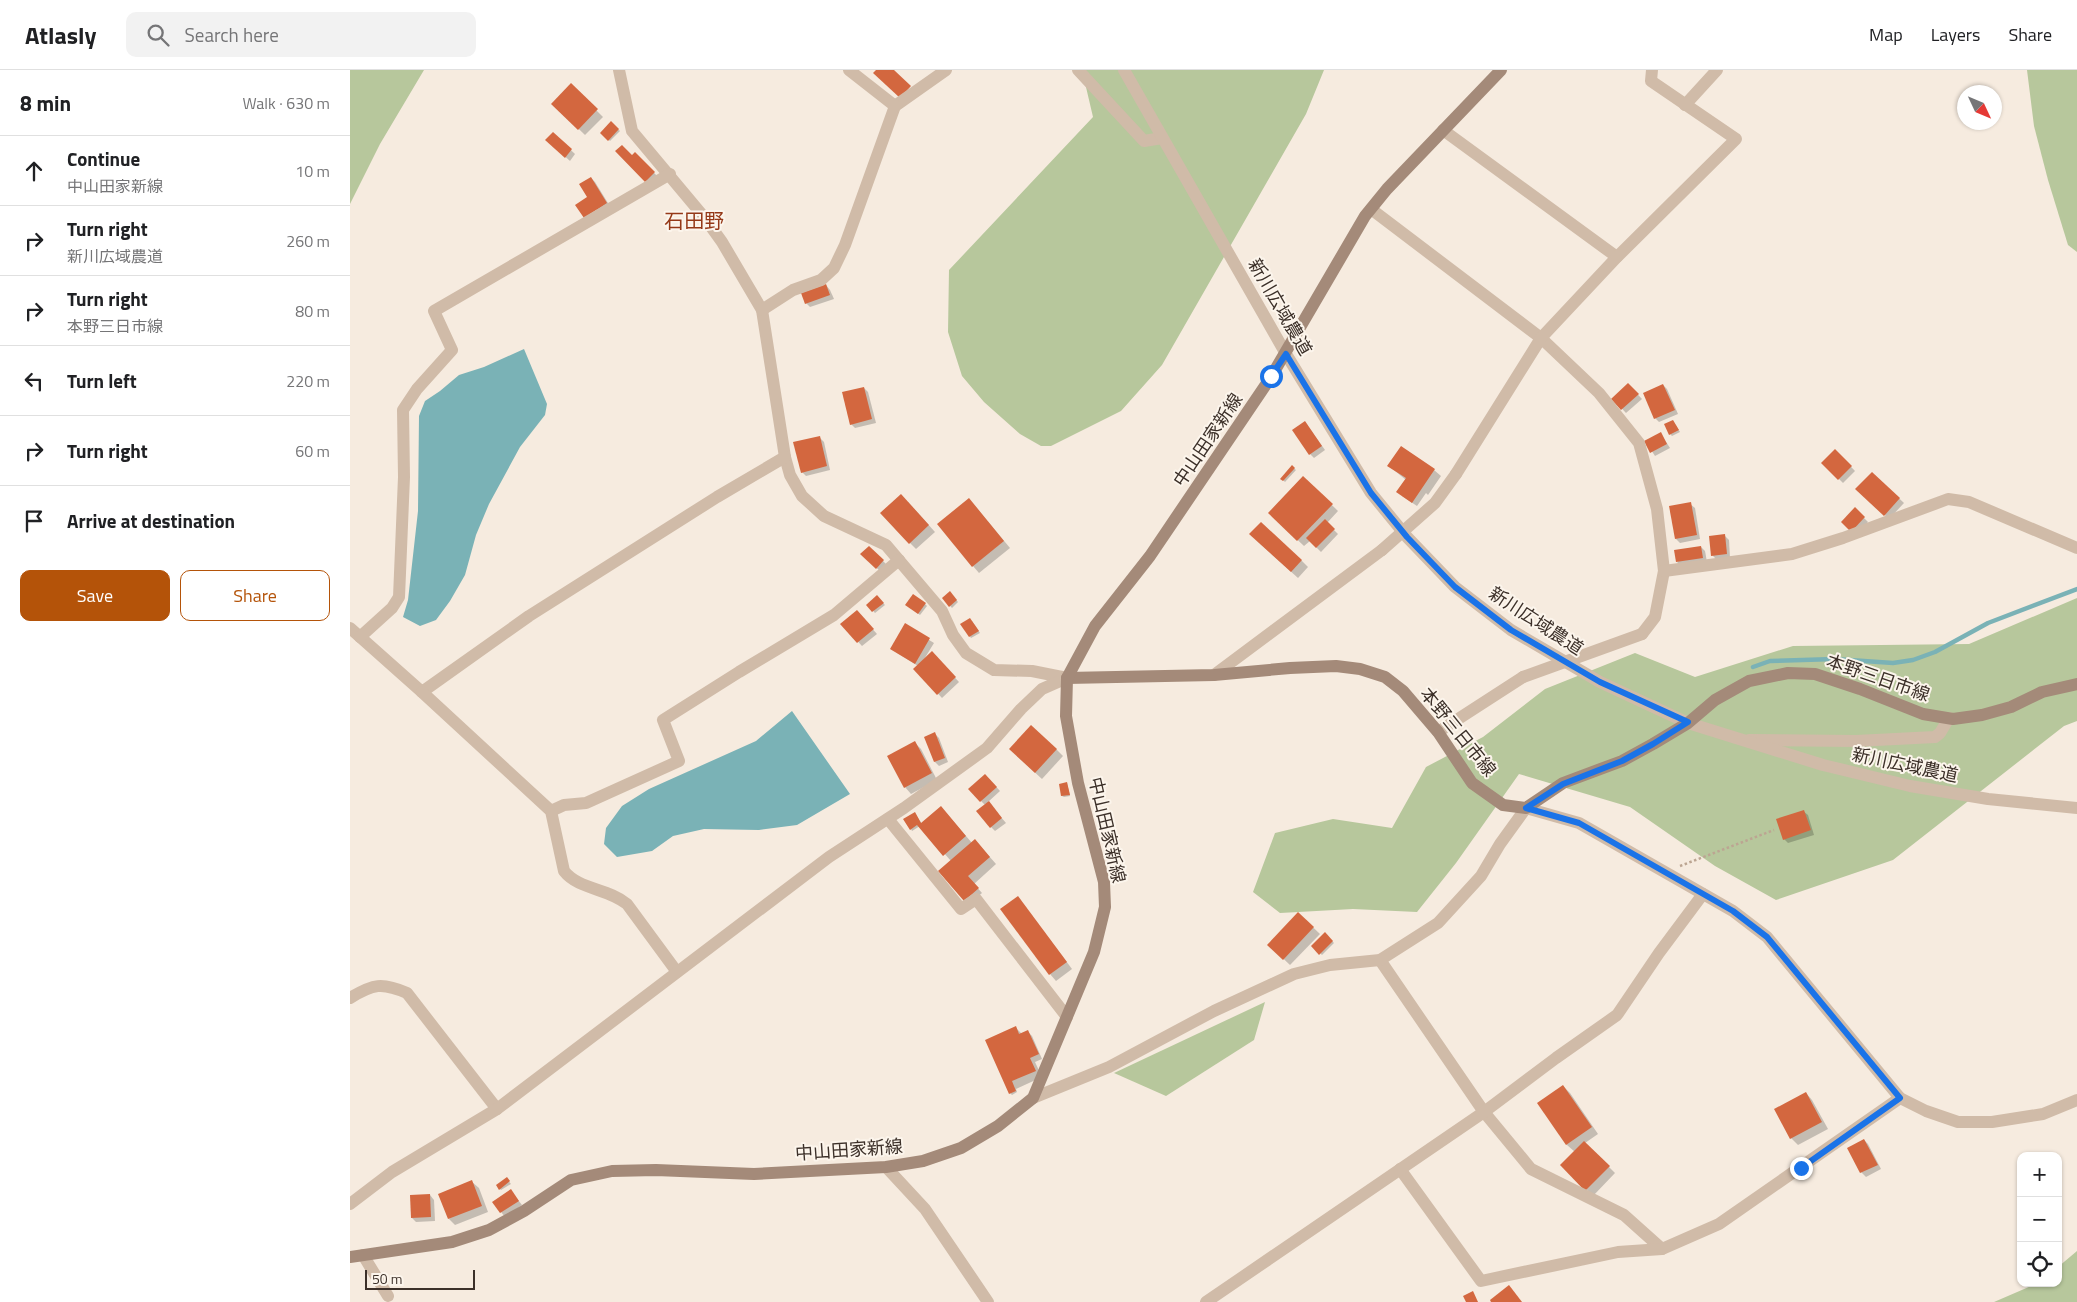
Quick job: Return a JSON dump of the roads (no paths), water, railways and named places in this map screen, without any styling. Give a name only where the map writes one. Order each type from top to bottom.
[{"type":"main road","name":"中山田家新線","points":[[356,1256],[452,1242],[489,1230],[524,1211],[571,1180],[612,1171],[656,1170],[754,1174],[886,1167],[923,1161],[961,1148],[998,1126],[1033,1098],[1094,952],[1105,907],[1104,882],[1078,783],[1066,716],[1067,678],[1095,626],[1161,541],[1286,354],[1371,209],[1387,188],[1501,70]]},
{"type":"main road","name":"本野三日市線","points":[[1067,678],[1214,675],[1336,666],[1360,669],[1385,678],[1403,691],[1438,732],[1472,783],[1503,805],[1526,808],[1563,784],[1622,761],[1653,744],[1688,722],[1716,700],[1750,680],[1788,673],[1815,674],[1860,689],[1923,714],[1949,718],[1982,715],[2011,706],[2042,692],[2077,684]]},
{"type":"street","points":[[619,70],[632,131],[670,174],[722,242],[762,310],[786,457],[790,475],[802,496],[824,516],[886,545],[942,611],[953,635],[966,652],[994,670],[1032,671],[1067,678]]},
{"type":"street","points":[[849,70],[895,106]]},
{"type":"street","points":[[762,310],[793,290],[821,280],[834,268],[845,245],[895,106],[946,70]]},
{"type":"street","points":[[1078,70],[1144,141],[1162,138]]},
{"type":"street","name":"新川広域農道","points":[[1124,70],[1286,354],[1371,493],[1407,537],[1455,587],[1511,630],[1583,672],[1688,722],[1823,766],[1910,786],[1988,799],[2077,808]]},
{"type":"street","points":[[1214,675],[1382,550],[1435,503],[1456,474],[1541,338],[1617,257],[1736,139],[1650,81],[1652,70]]},
{"type":"street","points":[[1686,105],[1717,70]]},
{"type":"street","points":[[1443,130],[1617,257]]},
{"type":"street","points":[[670,174],[434,311],[452,350],[417,389],[403,410],[404,477],[399,597],[392,608],[355,633],[551,811],[564,871],[570,879],[619,897],[627,904],[677,972]]},
{"type":"street","points":[[1371,209],[1541,338],[1599,393],[1639,443],[1657,509],[1664,571],[1655,616],[1642,634],[1523,678],[1438,732]]},
{"type":"street","points":[[422,692],[529,616],[717,497],[786,457]]},
{"type":"street","points":[[1664,571],[1792,554],[1842,538],[1948,499],[1969,502],[2077,548]]},
{"type":"street","points":[[551,811],[564,805],[586,803],[679,761],[663,720],[834,615],[899,560]]},
{"type":"street","points":[[350,1204],[392,1172],[497,1109],[829,857],[888,819],[987,748],[1042,688],[1067,678]]},
{"type":"street","points":[[1744,740],[1856,741],[1935,737],[1940,733],[1949,718]]},
{"type":"street","points":[[1033,1098],[1109,1066],[1214,1011],[1294,974],[1330,965],[1380,960],[1438,923],[1481,876],[1500,844],[1526,808],[1579,823],[1733,911],[1767,937],[1900,1098],[1926,1111],[1958,1122],[1992,1122],[2044,1114],[2077,1100]]},
{"type":"street","points":[[888,819],[962,909],[976,899],[1067,1017]]},
{"type":"street","points":[[1206,1302],[1484,1112],[1617,1015],[1659,953],[1703,894]]},
{"type":"street","points":[[1380,960],[1484,1112],[1531,1169],[1624,1215],[1662,1249]]},
{"type":"street","points":[[350,998],[369,986],[392,986],[407,992],[497,1109]]},
{"type":"street","points":[[1400,1169],[1481,1281],[1618,1252],[1662,1249],[1720,1224],[1900,1098]]},
{"type":"street","points":[[886,1167],[925,1209],[988,1302]]},
{"type":"street","points":[[356,1256],[386,1300]]},
{"type":"water","points":[[524,349],[547,404],[545,415],[520,447],[489,504],[476,535],[465,575],[450,601],[436,620],[420,626],[403,617],[408,600],[418,511],[419,416],[425,401],[459,375],[484,367]]},
{"type":"water","points":[[792,711],[850,794],[797,825],[759,830],[704,829],[673,836],[652,851],[617,857],[604,844],[606,828],[622,806],[649,789],[756,741]]},
{"type":"waterway","points":[[1753,667],[1770,661],[1835,659],[1893,663],[1913,660],[1935,652],[1988,623],[2077,589]]},
{"type":"district","name":"石田野","points":[[694,221]]}]
